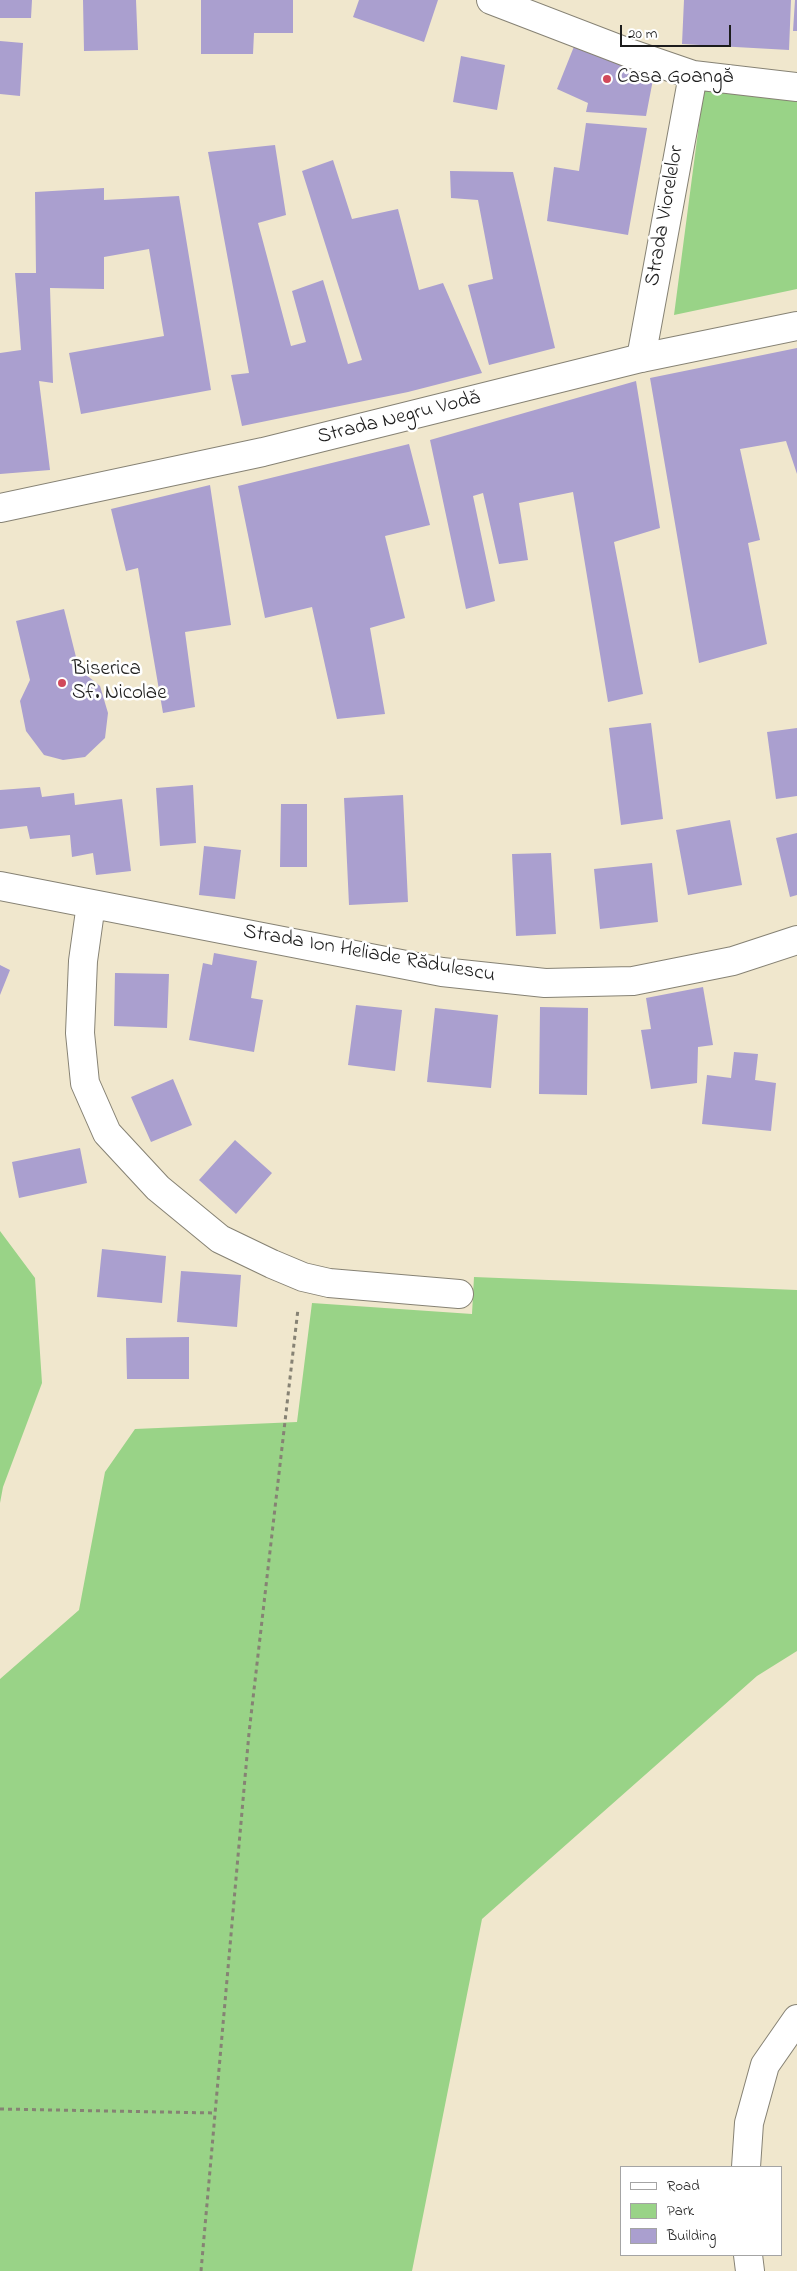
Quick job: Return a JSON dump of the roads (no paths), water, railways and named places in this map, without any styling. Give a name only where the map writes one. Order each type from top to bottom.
[{"type":"street","points":[[491,0],[629,53],[693,75],[797,87]]},
{"type":"street","name":"Strada Viorelelor","points":[[641,358],[693,75]]},
{"type":"street","name":"Strada Negru Vodă","points":[[0,508],[272,450],[641,358],[797,326]]},
{"type":"street","name":"Strada Ion Heliade Rădulescu","points":[[0,886],[442,972],[545,983],[633,981],[733,961],[797,940]]},
{"type":"street","points":[[91,904],[83,961],[80,1034],[86,1083],[107,1133],[158,1188],[220,1238],[303,1277],[330,1283],[459,1294]]},
{"type":"street","points":[[746,2166],[749,2123],[765,2066],[797,2019]]},
{"type":"street","points":[[748,2256],[750,2271]]},
{"type":"place","name":"Casa Goangă","points":[[607,79]]},
{"type":"place","name":"Biserica Sf. Nicolae","points":[[62,683]]}]
